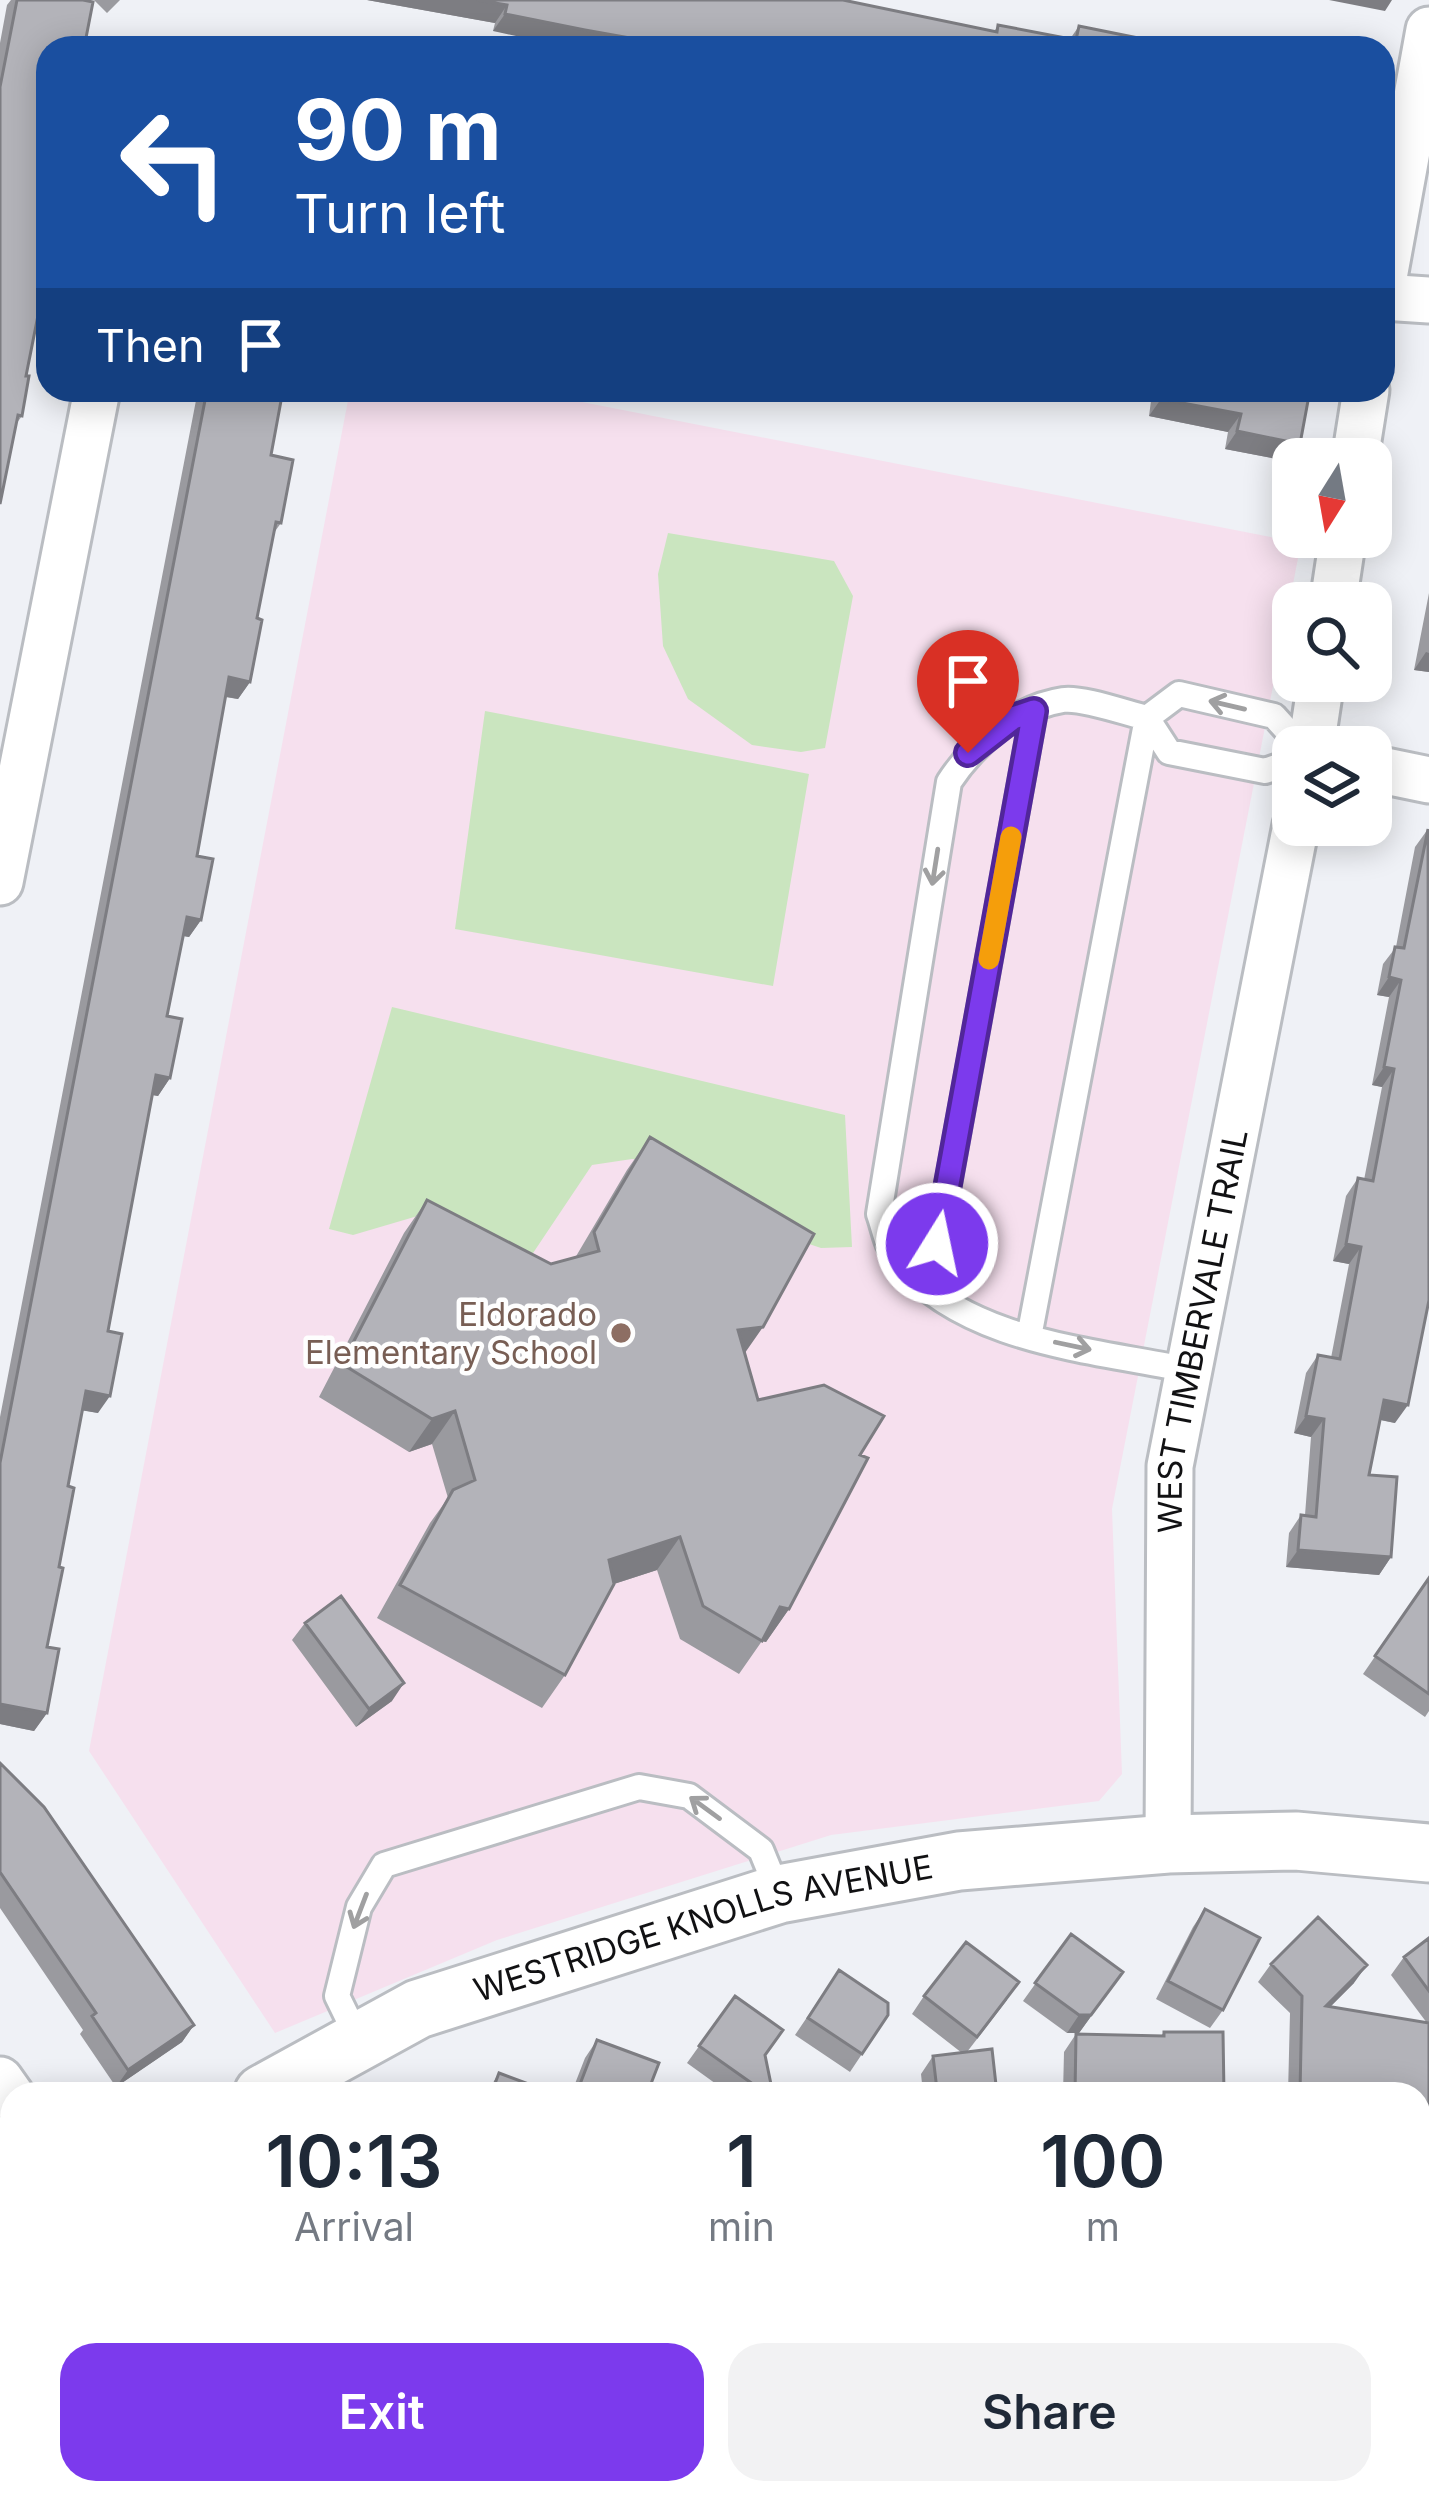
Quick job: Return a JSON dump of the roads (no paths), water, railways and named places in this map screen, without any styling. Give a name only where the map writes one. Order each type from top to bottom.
[{"type":"street","points":[[1395,217],[1429,30]]},
{"type":"street","points":[[1395,298],[1429,301]]},
{"type":"street","points":[[0,882],[95,402]]},
{"type":"street","points":[[1358,438],[1364,402]]},
{"type":"street","points":[[1392,772],[1429,780]]},
{"type":"street","name":"WEST TIMBERVALE TRAIL","points":[[1168,1844],[1170,1466],[1292,846]]},
{"type":"street","name":"WESTRIDGE KNOLLS AVENUE","points":[[284,2082],[418,2009],[779,1894],[959,1862],[1168,1844],[1296,1840],[1429,1853]]},
{"type":"lane","points":[[1029,1337],[1147,718],[1179,694],[1274,716],[1284,726]]},
{"type":"lane","points":[[1189,1370],[1029,1337],[980,1321],[928,1289],[893,1255],[879,1214],[949,782],[968,753],[1013,718],[1065,699],[1147,718],[1168,752],[1264,771],[1272,768]]},
{"type":"lane","points":[[928,1289],[1034,711]]},
{"type":"lane","points":[[359,2042],[337,1996],[359,1907],[384,1865],[639,1786],[689,1796],[761,1850],[779,1894]]},
{"type":"place","name":"Eldorado Elementary School","points":[[621,1333]]}]
